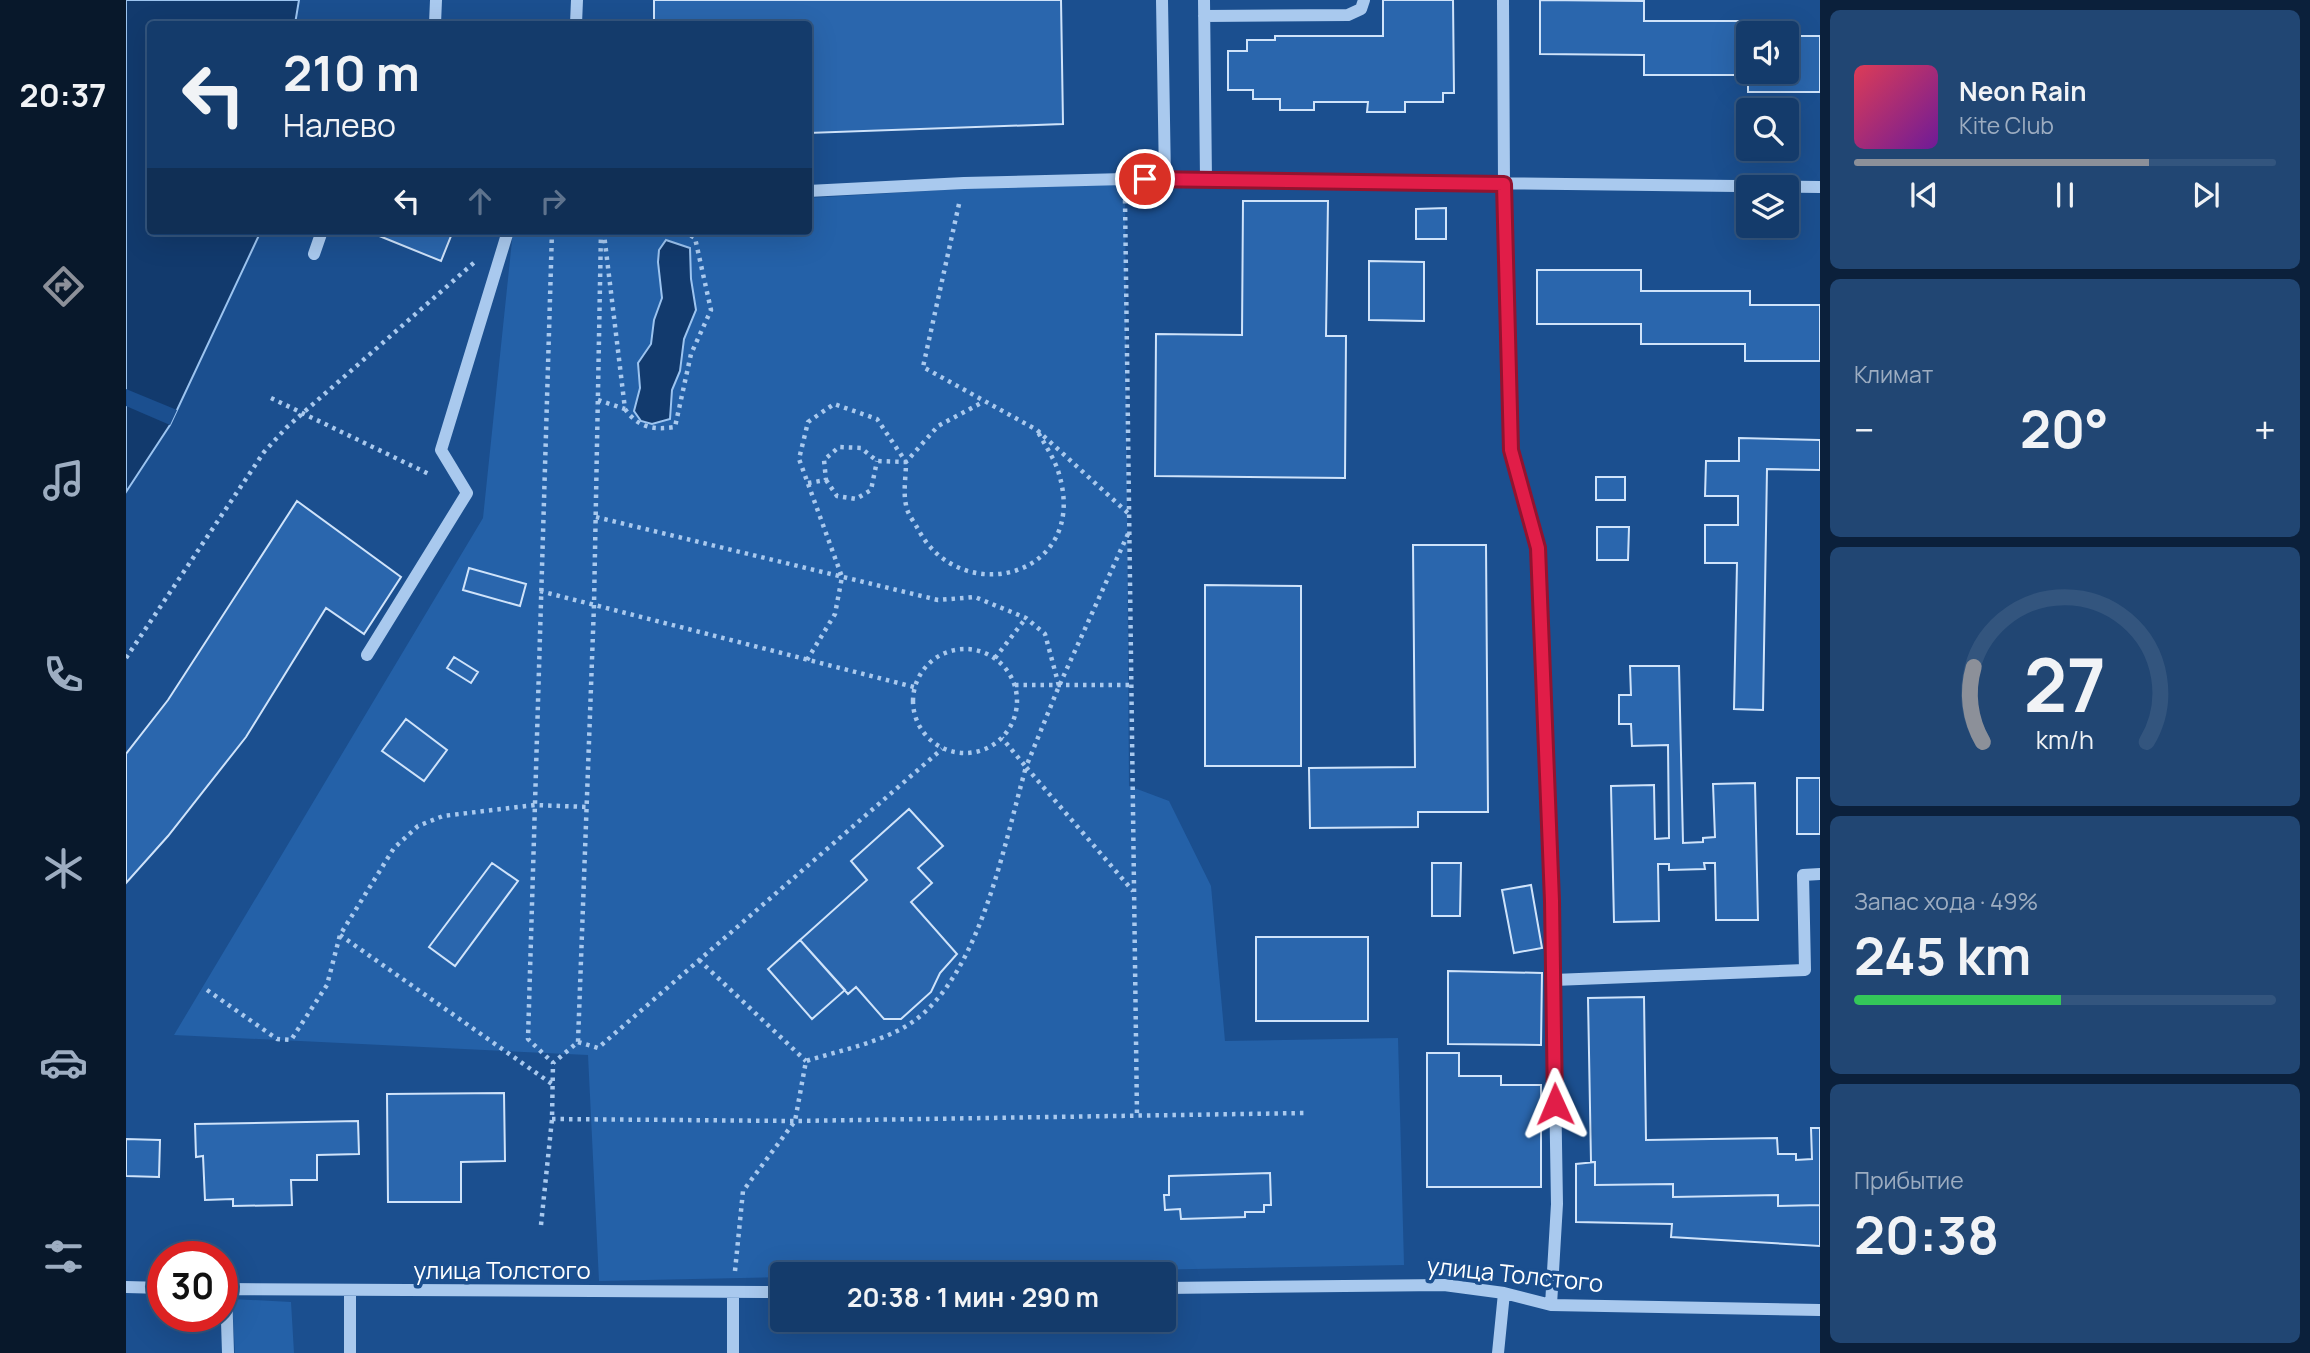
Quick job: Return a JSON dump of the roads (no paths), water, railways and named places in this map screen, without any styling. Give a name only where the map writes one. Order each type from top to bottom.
[{"type":"street","points":[[435,21],[436,0]]},
{"type":"street","points":[[576,21],[577,0]]},
{"type":"street","points":[[1162,0],[1165,179]]},
{"type":"street","points":[[1204,0],[1206,180]]},
{"type":"street","points":[[1204,16],[1348,15],[1361,9],[1364,0]]},
{"type":"street","points":[[1503,0],[1504,184],[1511,450],[1538,548],[1554,980],[1557,1204],[1551,1305]]},
{"type":"street","points":[[812,191],[1125,178],[1820,187]]},
{"type":"street","points":[[314,254],[321,235]]},
{"type":"street","points":[[367,655],[467,493],[441,450],[507,235]]},
{"type":"street","points":[[1554,980],[1805,970],[1803,875],[1820,874]]},
{"type":"street","name":"улица Толстого","points":[[1176,1288],[1444,1285],[1504,1293],[1551,1305],[1820,1310]]},
{"type":"street","points":[[126,1287],[147,1287]]},
{"type":"street","name":"улица Толстого","points":[[238,1289],[770,1292]]},
{"type":"street","points":[[350,1292],[350,1353]]},
{"type":"street","points":[[733,1293],[733,1353]]},
{"type":"street","points":[[1497,1353],[1504,1293]]},
{"type":"street","points":[[227,1332],[228,1353]]}]
